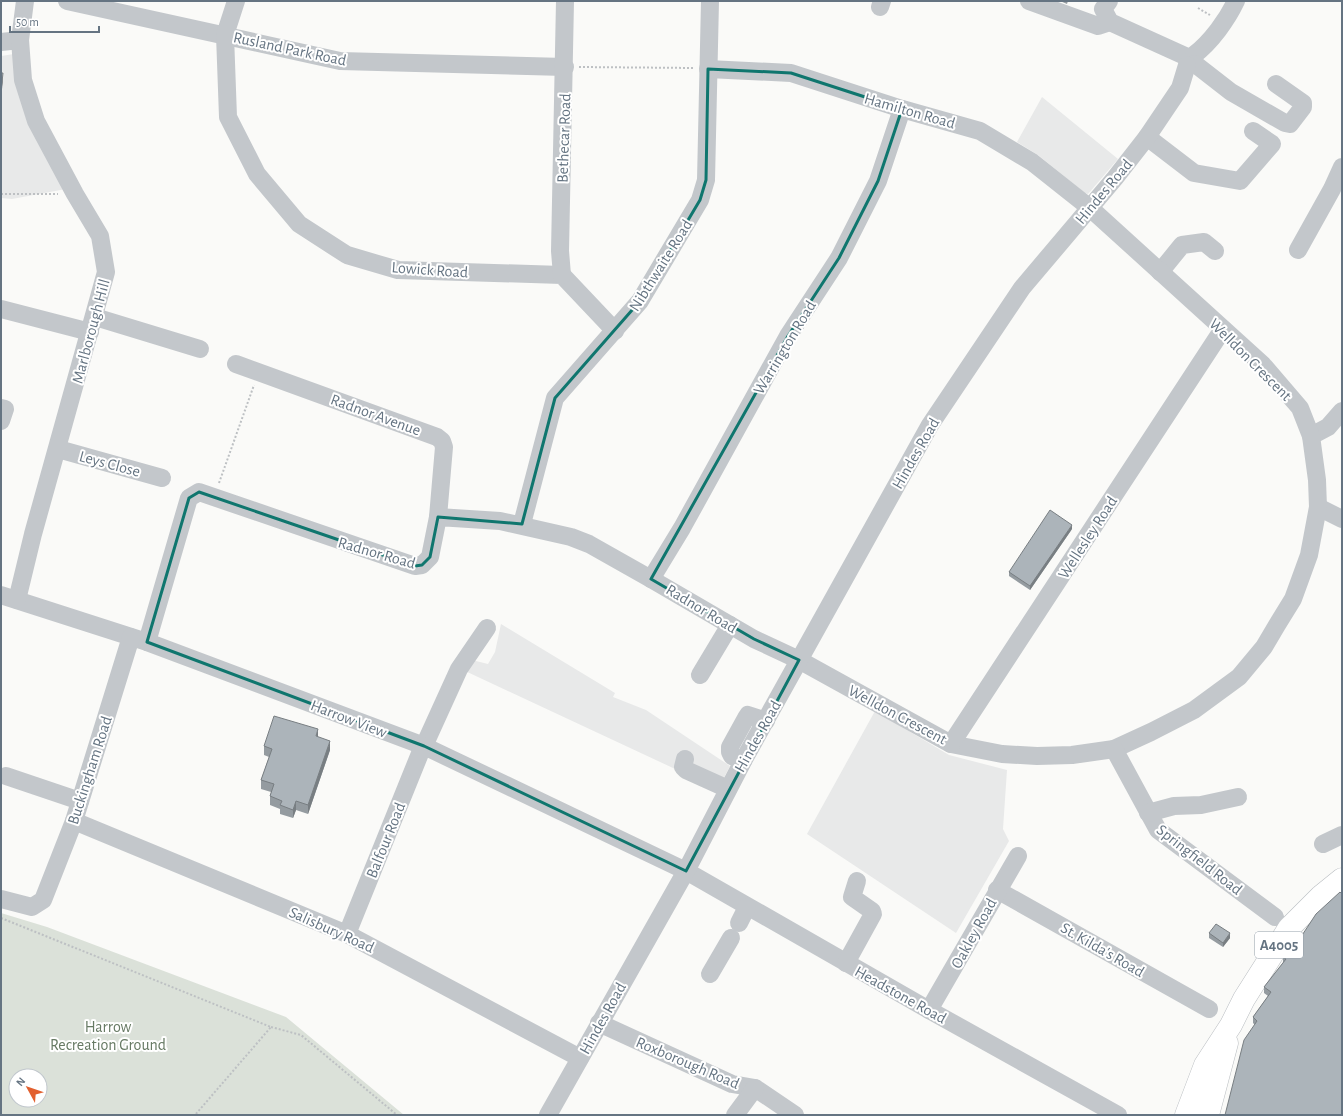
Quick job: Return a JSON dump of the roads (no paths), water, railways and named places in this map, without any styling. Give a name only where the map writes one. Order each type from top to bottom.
[{"type":"main road","name":"A4005","points":[[1183,1114],[1205,1065],[1231,1025],[1244,999],[1289,928],[1321,896],[1342,879]]},
{"type":"main road","name":"A4005","points":[[1208,1115],[1231,1025]]},
{"type":"street","name":"Marlborough Hill","points":[[9,598],[58,449],[106,272],[100,236],[75,194],[36,121],[23,80],[20,40],[25,1]]},
{"type":"street","name":"Rusland Park Road","points":[[67,1],[340,61],[565,67]]},
{"type":"street","points":[[225,35],[236,1]]},
{"type":"street","name":"Bethecar Road","points":[[562,276],[560,251],[565,67],[565,1]]},
{"type":"street","name":"Nibthwaite Road","points":[[522,524],[554,398],[640,301],[700,200],[706,180],[710,1]]},
{"type":"street","points":[[1029,1],[1098,26],[1110,22]]},
{"type":"street","points":[[1109,1],[1104,9],[1110,22],[1190,60],[1231,92],[1290,124],[1303,107],[1303,103],[1276,84]]},
{"type":"street","name":"Hindes Road","points":[[548,1115],[683,875],[743,761],[930,425],[1022,288],[1090,208],[1147,137],[1180,88],[1190,60],[1205,45],[1237,4]]},
{"type":"street","name":"Lowick Road","points":[[225,35],[228,117],[257,174],[299,224],[347,255],[398,270],[562,276]]},
{"type":"street","points":[[1,42],[20,40]]},
{"type":"street","name":"Hamilton Road","points":[[708,69],[791,73],[902,109],[980,130],[1032,162],[1090,208]]},
{"type":"street","name":"Warrington Road","points":[[652,578],[682,528],[788,336],[839,258],[878,181],[902,109]]},
{"type":"street","points":[[1147,137],[1194,173],[1240,181],[1272,144],[1253,131]]},
{"type":"street","points":[[1298,250],[1332,189],[1342,167]]},
{"type":"street","name":"Welldon Crescent","points":[[799,660],[951,744],[1002,754],[1037,756],[1114,749],[1194,710],[1239,677],[1264,647],[1293,599],[1309,555],[1318,507],[1311,436],[1300,408],[1263,365],[1090,208]]},
{"type":"street","points":[[1160,272],[1182,245],[1204,242],[1215,251]]},
{"type":"street","points":[[562,276],[615,331]]},
{"type":"street","points":[[1,309],[92,324],[200,349]]},
{"type":"street","name":"Wellesley Road","points":[[951,744],[1223,329]]},
{"type":"street","name":"Radnor Avenue","points":[[236,364],[437,437],[442,441],[444,447],[438,517]]},
{"type":"street","points":[[1,408],[5,409],[1,421]]},
{"type":"street","points":[[1311,436],[1328,427],[1342,411]]},
{"type":"street","name":"Leys Close","points":[[58,449],[162,478]]},
{"type":"street","name":"Radnor Road","points":[[139,640],[189,498],[199,492],[415,566],[422,565],[430,557],[438,517],[500,520],[571,536],[652,578],[730,625],[799,660]]},
{"type":"street","points":[[1318,507],[1342,519]]},
{"type":"street","name":"Harrow View","points":[[9,598],[139,640],[423,746],[683,875]]},
{"type":"street","points":[[700,675],[730,625]]},
{"type":"street","name":"Balfour Road","points":[[347,934],[423,746],[460,669],[487,628]]},
{"type":"street","name":"Buckingham Road","points":[[1,899],[32,907],[43,900],[74,821],[139,640]]},
{"type":"street","name":"Springfield Road","points":[[1114,749],[1158,830],[1275,917]]},
{"type":"street","points":[[684,759],[683,767],[686,770],[728,789]]},
{"type":"street","points":[[6,776],[80,801]]},
{"type":"street","points":[[1148,813],[1174,806],[1202,805],[1238,797]]},
{"type":"street","name":"Salisbury Road","points":[[74,821],[347,934],[580,1058]]},
{"type":"street","points":[[1323,844],[1342,835]]},
{"type":"street","name":"Oakley Road","points":[[929,1010],[1018,856]]},
{"type":"street","name":"Headstone Road","points":[[683,875],[747,907],[1118,1115]]},
{"type":"street","points":[[846,963],[873,914],[872,911],[852,897],[857,881]]},
{"type":"street","name":"St. Kilda's Road","points":[[997,890],[1209,1009]]},
{"type":"street","points":[[710,974],[747,907]]},
{"type":"street","name":"Roxborough Road","points":[[599,1023],[732,1084],[755,1088],[795,1115]]},
{"type":"street","points":[[735,1115],[755,1088]]},
{"type":"park label","name":"Harrow Recreation Ground","points":[[108,1035]]}]
